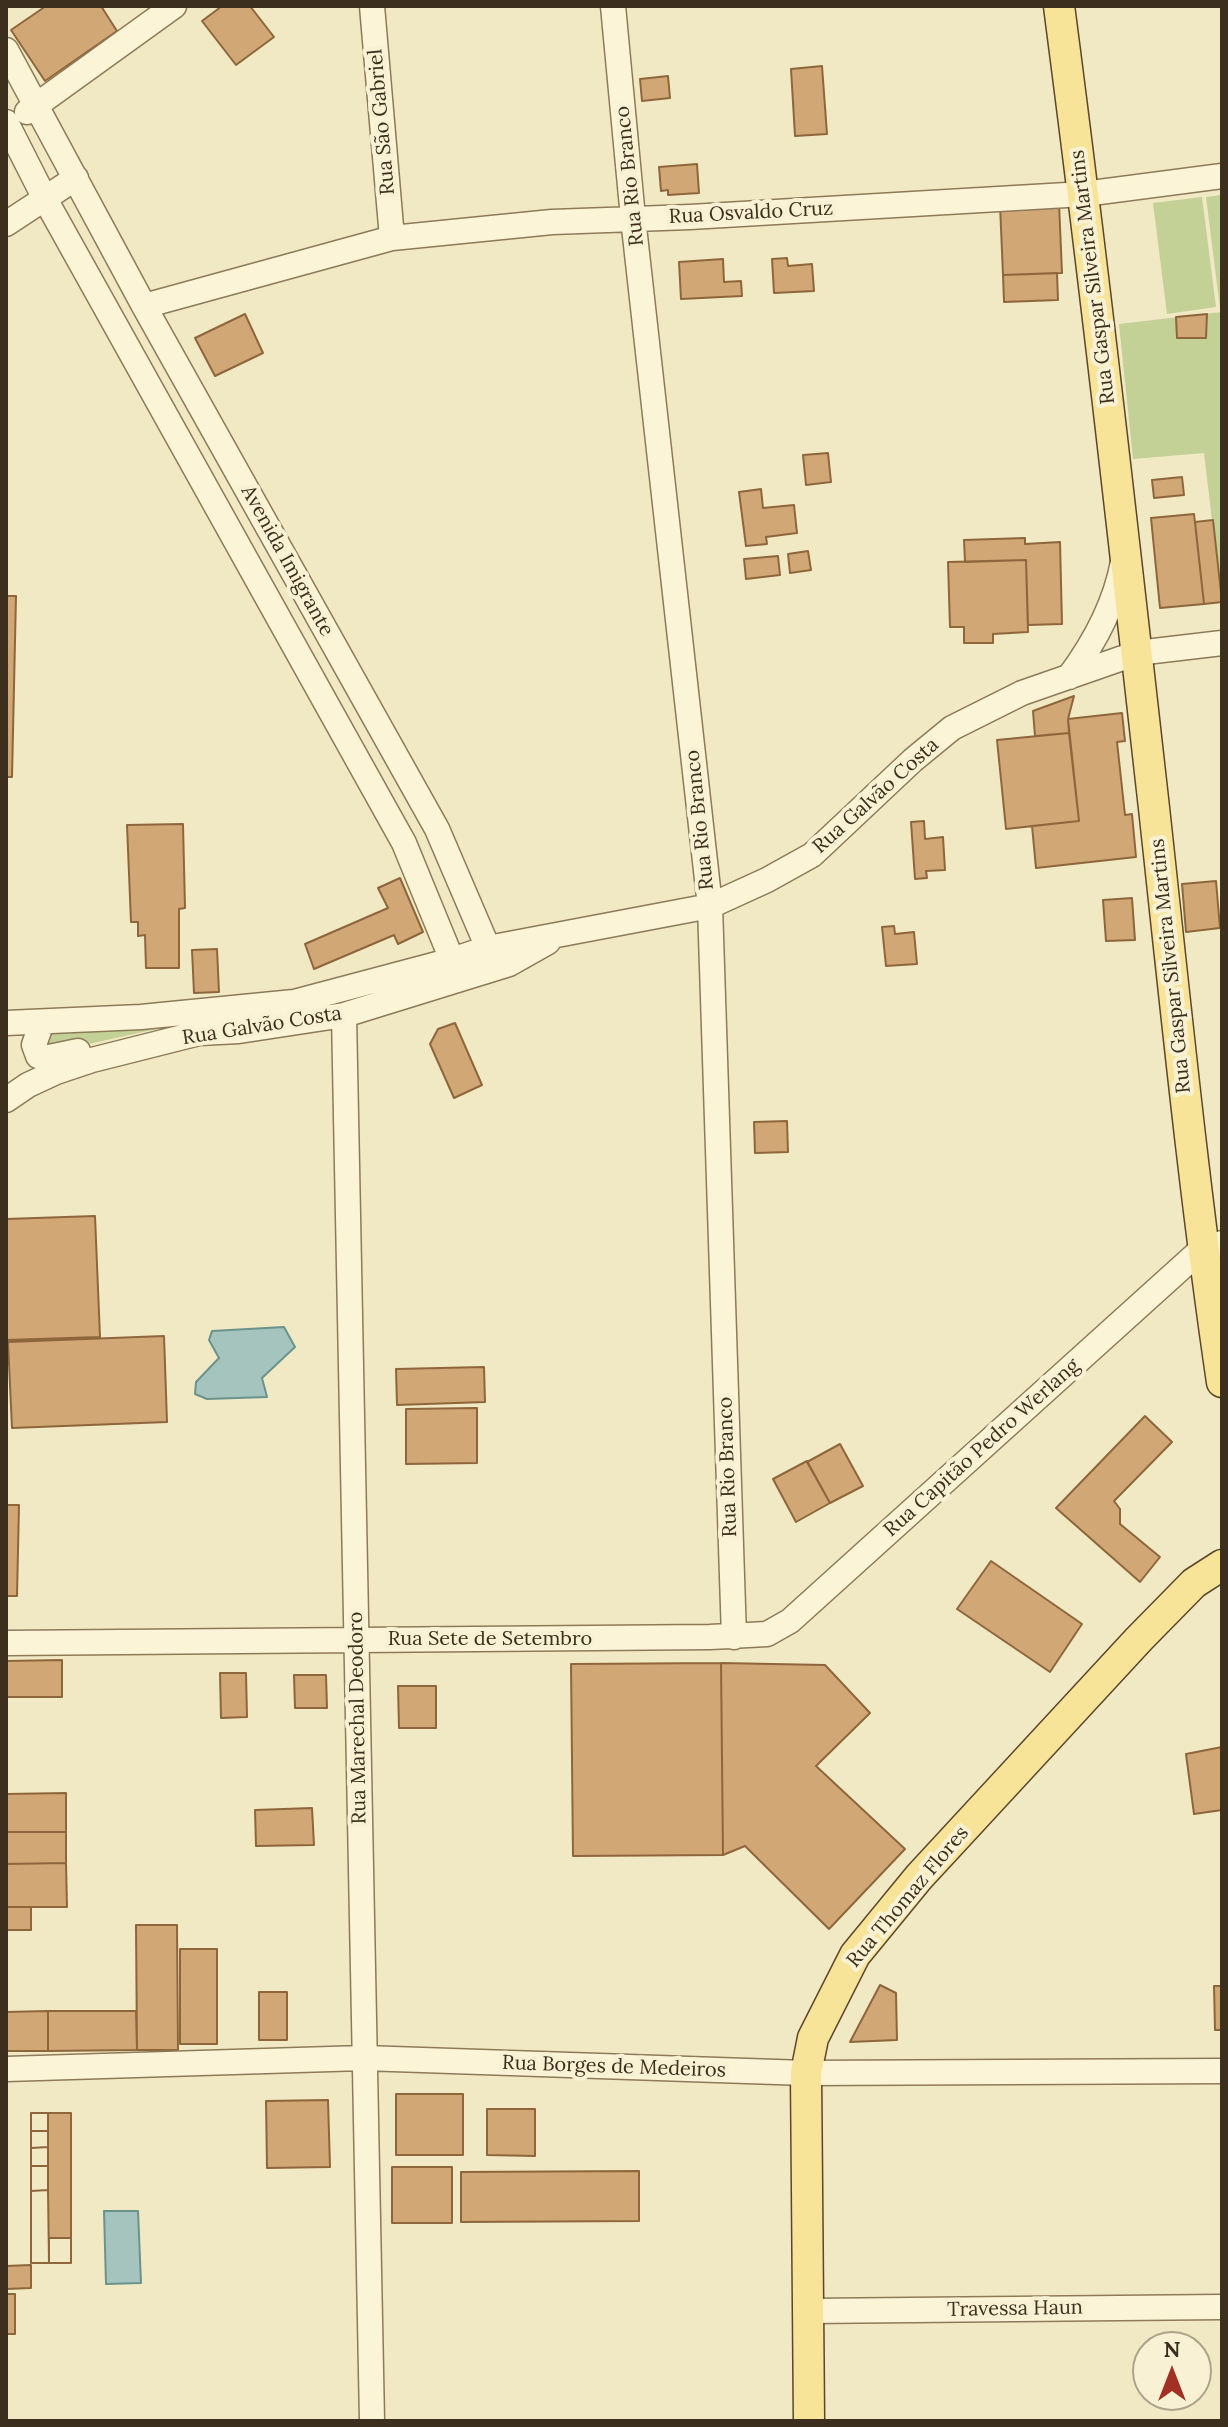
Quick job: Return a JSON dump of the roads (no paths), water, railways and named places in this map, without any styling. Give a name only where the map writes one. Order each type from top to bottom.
[{"type":"main road","name":"Rua Gaspar Silveira Martins","points":[[1059,6],[1212,1246],[1222,1382]]},
{"type":"main road","name":"Rua Thomaz Flores","points":[[809,2421],[806,2073],[813,2038],[855,1955],[919,1877],[1139,1639],[1194,1583],[1222,1565]]},
{"type":"street","points":[[37,105],[174,6]]},
{"type":"street","name":"Rua São Gabriel","points":[[372,6],[392,238]]},
{"type":"street","name":"Rua Rio Branco","points":[[613,6],[633,218],[710,906],[734,1637]]},
{"type":"street","name":"Avenida Imigrante","points":[[6,50],[144,306],[437,829],[488,959]]},
{"type":"street","name":"Avenida Imigrante","points":[[37,105],[7,124],[44,197],[404,843],[452,960]]},
{"type":"street","name":"Rua Osvaldo Cruz","points":[[144,306],[392,238],[552,222],[1084,194],[1222,176]]},
{"type":"street","points":[[6,224],[76,178]]},
{"type":"street","name":"Rua Gaspar Silveira Martins","points":[[1069,677],[1087,653],[1108,612],[1125,548]]},
{"type":"street","name":"Rua Galvão Costa","points":[[6,1100],[28,1085],[92,1060],[199,1033],[239,1031],[344,1015],[563,933],[710,906],[812,855],[913,760],[952,728],[1022,693],[1137,653],[1222,643]]},
{"type":"street","name":"Rua Galvão Costa","points":[[25,1023],[141,1017],[294,1002],[452,960],[488,959]]},
{"type":"street","name":"Rua Marechal Deodoro","points":[[344,1015],[372,2421]]},
{"type":"street","points":[[25,1023],[35,1053],[44,1058],[164,1034],[199,1033]]},
{"type":"street","points":[[25,1023],[21,1049],[28,1085]]},
{"type":"street","name":"Rua Capitão Pedro Werlang","points":[[734,1637],[767,1634],[790,1621],[1212,1246]]},
{"type":"street","name":"Rua Sete de Setembro","points":[[6,1643],[734,1637]]},
{"type":"street","name":"Rua Borges de Medeiros","points":[[6,2069],[363,2058],[806,2073],[1222,2071]]},
{"type":"street","name":"Travessa Haun","points":[[808,2311],[1222,2307]]},
{"type":"water","points":[[284,1327],[295,1347],[262,1378],[267,1397],[207,1399],[195,1394],[196,1382],[219,1358],[209,1340],[212,1331]]},
{"type":"water","points":[[104,2211],[138,2211],[141,2283],[106,2284]]}]
